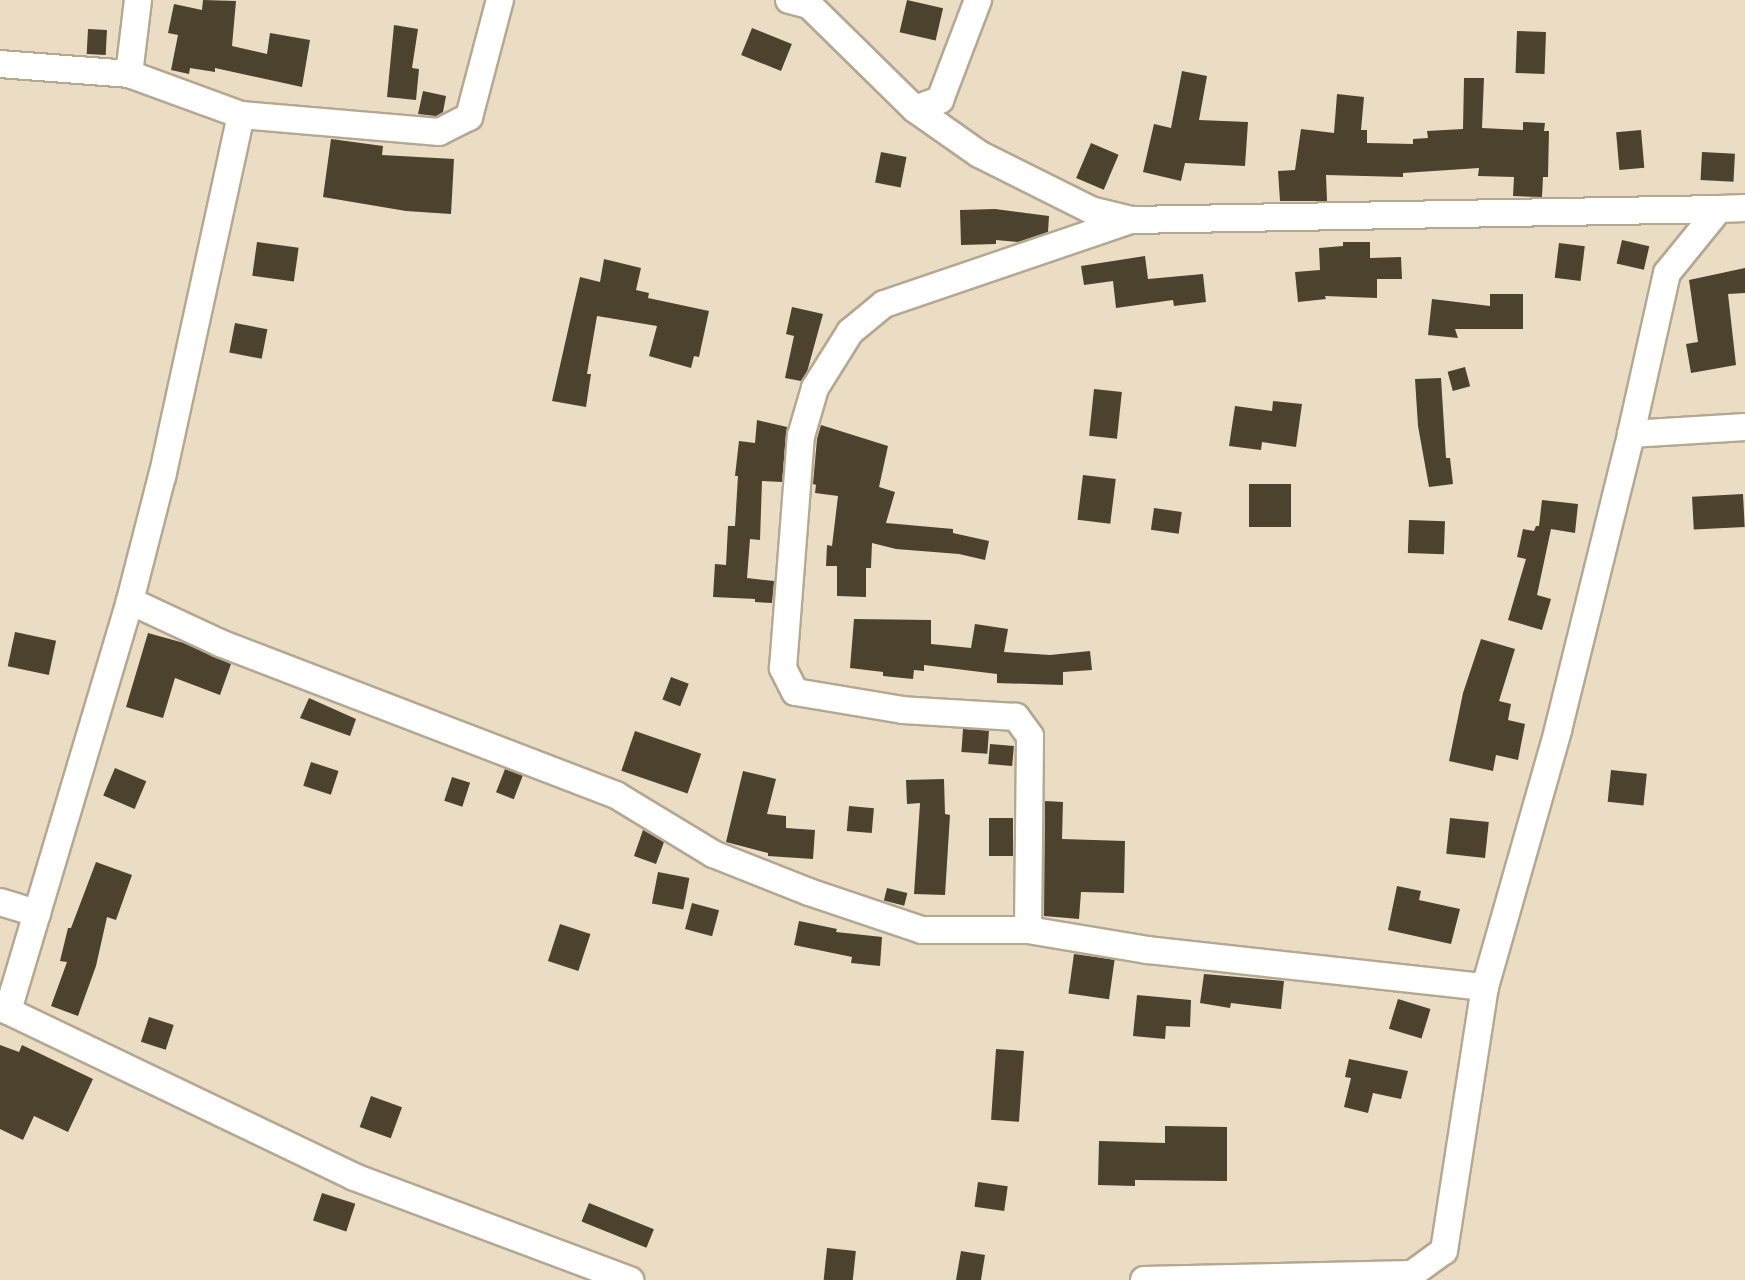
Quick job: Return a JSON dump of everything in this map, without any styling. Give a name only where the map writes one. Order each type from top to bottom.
[{"type":"street","points":[[129,74],[138,0]]},
{"type":"street","points":[[0,64],[129,74],[241,115],[439,132],[469,117],[500,0]]},
{"type":"street","points":[[915,109],[940,100],[978,0]]},
{"type":"street","points":[[802,2],[915,109],[979,154],[1091,210],[1131,220],[1732,209]]},
{"type":"street","points":[[241,115],[162,476],[130,601],[37,913],[4,1011],[354,1177],[630,1280]]},
{"type":"street","points":[[1144,1280],[1412,1274],[1444,1251],[1485,987],[1558,730],[1632,434],[1667,273],[1732,209]]},
{"type":"street","points":[[1028,930],[1030,736],[1016,717],[903,710],[795,692],[783,668],[801,436],[815,388],[850,331],[884,304],[1131,220]]},
{"type":"street","points":[[1632,434],[1745,427]]},
{"type":"street","points":[[130,601],[220,643],[616,795],[713,854],[809,892],[922,930],[1028,930],[1148,950],[1485,987]]},
{"type":"street","points":[[0,902],[37,913]]},
{"type":"building","points":[[203,0],[236,1],[232,46],[267,54],[270,33],[310,40],[302,87],[215,68],[215,72],[190,68],[189,74],[171,70],[178,35],[168,33],[174,4],[202,10]]},
{"type":"building","points":[[907,0],[943,8],[936,40],[900,32]]},
{"type":"building","points":[[394,25],[418,29],[412,68],[419,69],[416,100],[387,97]]},
{"type":"building","points":[[752,28],[792,44],[781,71],[741,55]]},
{"type":"building","points":[[88,29],[107,30],[106,55],[87,54]]},
{"type":"building","points":[[1517,31],[1546,32],[1545,74],[1516,73]]},
{"type":"building","points":[[1182,71],[1207,76],[1199,120],[1248,122],[1245,166],[1185,163],[1181,181],[1143,172],[1154,124],[1171,128]]},
{"type":"building","points":[[1464,78],[1484,78],[1482,128],[1523,130],[1523,122],[1545,123],[1544,131],[1549,131],[1548,177],[1543,177],[1542,197],[1513,196],[1514,177],[1478,176],[1479,168],[1403,173],[1403,177],[1326,175],[1327,201],[1280,201],[1278,171],[1295,170],[1301,129],[1334,133],[1337,94],[1364,97],[1361,130],[1367,130],[1367,143],[1413,144],[1413,139],[1428,138],[1427,131],[1463,129]]},
{"type":"building","points":[[423,91],[446,96],[443,112],[436,116],[418,114]]},
{"type":"building","points":[[1641,130],[1644,168],[1619,170],[1616,132]]},
{"type":"building","points":[[331,139],[383,146],[382,155],[454,159],[451,214],[406,211],[323,197]]},
{"type":"building","points":[[1091,143],[1119,155],[1104,190],[1076,178]]},
{"type":"building","points":[[881,152],[907,157],[901,187],[875,182]]},
{"type":"building","points":[[1702,152],[1735,154],[1733,182],[1701,180]]},
{"type":"building","points":[[995,209],[1049,216],[1048,232],[1018,242],[996,240],[996,244],[961,245],[960,210]]},
{"type":"building","points":[[1622,240],[1649,246],[1644,270],[1617,263]]},
{"type":"building","points":[[257,242],[299,248],[294,282],[252,276]]},
{"type":"building","points":[[1343,242],[1370,242],[1370,258],[1401,257],[1402,279],[1377,279],[1377,298],[1325,296],[1326,299],[1298,302],[1295,272],[1320,270],[1319,248],[1343,246]]},
{"type":"building","points":[[1559,243],[1585,246],[1581,281],[1555,278]]},
{"type":"building","points":[[1145,256],[1148,279],[1203,274],[1206,302],[1174,306],[1173,300],[1116,308],[1113,281],[1084,285],[1081,266]]},
{"type":"building","points":[[604,259],[641,268],[636,290],[649,293],[648,298],[709,311],[699,357],[694,356],[691,368],[649,356],[657,326],[597,316],[587,374],[591,374],[586,407],[552,401],[580,277],[600,282]]},
{"type":"building","points":[[1745,268],[1745,293],[1728,294],[1736,365],[1691,373],[1686,344],[1698,342],[1689,280]]},
{"type":"building","points":[[1490,294],[1523,294],[1523,329],[1455,329],[1458,338],[1428,335],[1432,299],[1490,306]]},
{"type":"building","points":[[792,307],[823,314],[807,372],[801,381],[785,378],[794,336],[786,334]]},
{"type":"building","points":[[235,323],[267,329],[262,359],[229,352]]},
{"type":"building","points":[[1465,367],[1470,386],[1453,391],[1448,372]]},
{"type":"building","points":[[1441,378],[1446,458],[1450,458],[1453,484],[1429,487],[1418,426],[1415,379]]},
{"type":"building","points":[[1094,389],[1122,392],[1117,439],[1089,436]]},
{"type":"building","points":[[1273,401],[1302,404],[1296,447],[1262,442],[1261,450],[1229,446],[1235,406],[1272,411]]},
{"type":"building","points":[[757,420],[787,427],[782,482],[762,481],[760,540],[750,539],[747,578],[774,581],[772,603],[755,602],[755,599],[713,597],[715,564],[726,565],[728,526],[735,526],[738,476],[735,476],[739,441],[755,443]]},
{"type":"building","points":[[821,425],[888,446],[879,487],[895,492],[886,523],[953,529],[953,533],[989,541],[985,560],[959,554],[896,549],[872,543],[871,568],[866,568],[866,597],[837,596],[837,566],[826,566],[827,545],[832,546],[838,496],[815,493],[816,485],[813,484]]},
{"type":"building","points":[[1083,475],[1116,479],[1110,524],[1078,520]]},
{"type":"building","points":[[1249,484],[1291,484],[1291,527],[1249,527]]},
{"type":"building","points":[[1743,494],[1745,527],[1694,530],[1692,497]]},
{"type":"building","points":[[1542,500],[1578,504],[1575,533],[1551,529],[1537,595],[1551,599],[1542,630],[1508,620],[1526,559],[1517,557],[1523,529],[1534,531],[1536,526],[1539,526]]},
{"type":"building","points":[[1154,508],[1182,512],[1179,534],[1151,530]]},
{"type":"building","points":[[1409,520],[1445,521],[1444,554],[1408,553]]},
{"type":"building","points":[[854,619],[931,620],[931,644],[971,648],[975,624],[1008,629],[1004,652],[1050,655],[1090,651],[1092,670],[1063,672],[1063,685],[997,683],[997,674],[924,665],[924,671],[914,670],[913,679],[883,676],[883,672],[850,668]]},
{"type":"building","points":[[15,632],[56,641],[49,675],[8,666]]},
{"type":"building","points":[[148,633],[184,643],[231,664],[220,695],[175,678],[163,718],[126,707]]},
{"type":"building","points":[[1481,639],[1515,649],[1499,701],[1511,704],[1508,720],[1525,724],[1518,760],[1496,755],[1493,771],[1449,761],[1463,693]]},
{"type":"building","points":[[671,677],[689,684],[680,706],[662,699]]},
{"type":"building","points":[[309,698],[356,719],[350,736],[300,718]]},
{"type":"building","points":[[963,729],[989,731],[987,754],[961,752]]},
{"type":"building","points":[[635,731],[701,754],[688,794],[621,771]]},
{"type":"building","points":[[990,744],[1014,746],[1012,766],[988,764]]},
{"type":"building","points":[[311,762],[339,771],[331,795],[303,786]]},
{"type":"building","points":[[115,768],[146,781],[135,809],[103,796]]},
{"type":"building","points":[[505,769],[523,776],[514,799],[496,792]]},
{"type":"building","points":[[1611,770],[1647,774],[1643,806],[1608,802]]},
{"type":"building","points":[[743,771],[776,779],[767,814],[786,816],[786,828],[815,830],[813,859],[768,856],[768,853],[726,842]]},
{"type":"building","points":[[452,777],[470,783],[462,807],[444,801]]},
{"type":"building","points":[[944,779],[945,814],[950,815],[945,895],[914,894],[920,803],[907,804],[906,780]]},
{"type":"building","points":[[1045,801],[1063,802],[1062,839],[1125,841],[1124,893],[1081,892],[1079,919],[1044,916]]},
{"type":"building","points":[[849,806],[874,808],[872,833],[847,831]]},
{"type":"building","points":[[989,818],[1013,818],[1013,856],[989,856]]},
{"type":"building","points":[[1450,818],[1489,822],[1485,858],[1446,854]]},
{"type":"building","points":[[643,830],[664,842],[656,864],[634,856]]},
{"type":"building","points":[[96,862],[132,875],[116,920],[107,917],[96,966],[78,1016],[51,1006],[67,962],[60,961],[68,928],[71,928]]},
{"type":"building","points":[[658,872],[689,878],[683,910],[652,903]]},
{"type":"building","points":[[1397,886],[1421,891],[1419,900],[1460,909],[1451,944],[1388,930]]},
{"type":"building","points":[[887,888],[907,893],[904,906],[884,901]]},
{"type":"building","points":[[692,903],[719,910],[712,936],[685,929]]},
{"type":"building","points":[[799,921],[837,929],[836,932],[882,937],[880,966],[851,963],[852,957],[794,945]]},
{"type":"building","points":[[560,924],[590,934],[578,971],[548,961]]},
{"type":"building","points":[[1074,954],[1115,960],[1109,999],[1068,994]]},
{"type":"building","points":[[1204,974],[1284,981],[1281,1009],[1231,1003],[1230,1008],[1200,1003]]},
{"type":"building","points":[[1137,995],[1191,1000],[1190,1027],[1166,1026],[1165,1039],[1133,1036]]},
{"type":"building","points":[[1398,999],[1431,1009],[1421,1039],[1389,1029]]},
{"type":"building","points":[[149,1017],[174,1025],[166,1050],[141,1042]]},
{"type":"building","points":[[0,1045],[19,1052],[22,1045],[93,1079],[68,1132],[34,1116],[23,1140],[0,1129]]},
{"type":"building","points":[[996,1049],[1024,1051],[1019,1122],[991,1120]]},
{"type":"building","points":[[1349,1059],[1408,1071],[1401,1099],[1373,1093],[1368,1113],[1344,1107],[1351,1078],[1345,1077]]},
{"type":"building","points":[[371,1096],[402,1107],[391,1138],[360,1127]]},
{"type":"building","points":[[1165,1126],[1227,1127],[1227,1181],[1135,1180],[1135,1186],[1098,1185],[1099,1141],[1165,1143]]},
{"type":"building","points":[[978,1182],[1008,1186],[1004,1211],[975,1207]]},
{"type":"building","points":[[322,1193],[355,1204],[346,1231],[313,1221]]},
{"type":"building","points":[[589,1203],[654,1229],[646,1248],[582,1222]]},
{"type":"building","points":[[827,1248],[856,1251],[853,1280],[824,1280]]},
{"type":"building","points":[[961,1251],[985,1255],[981,1280],[956,1280]]}]
